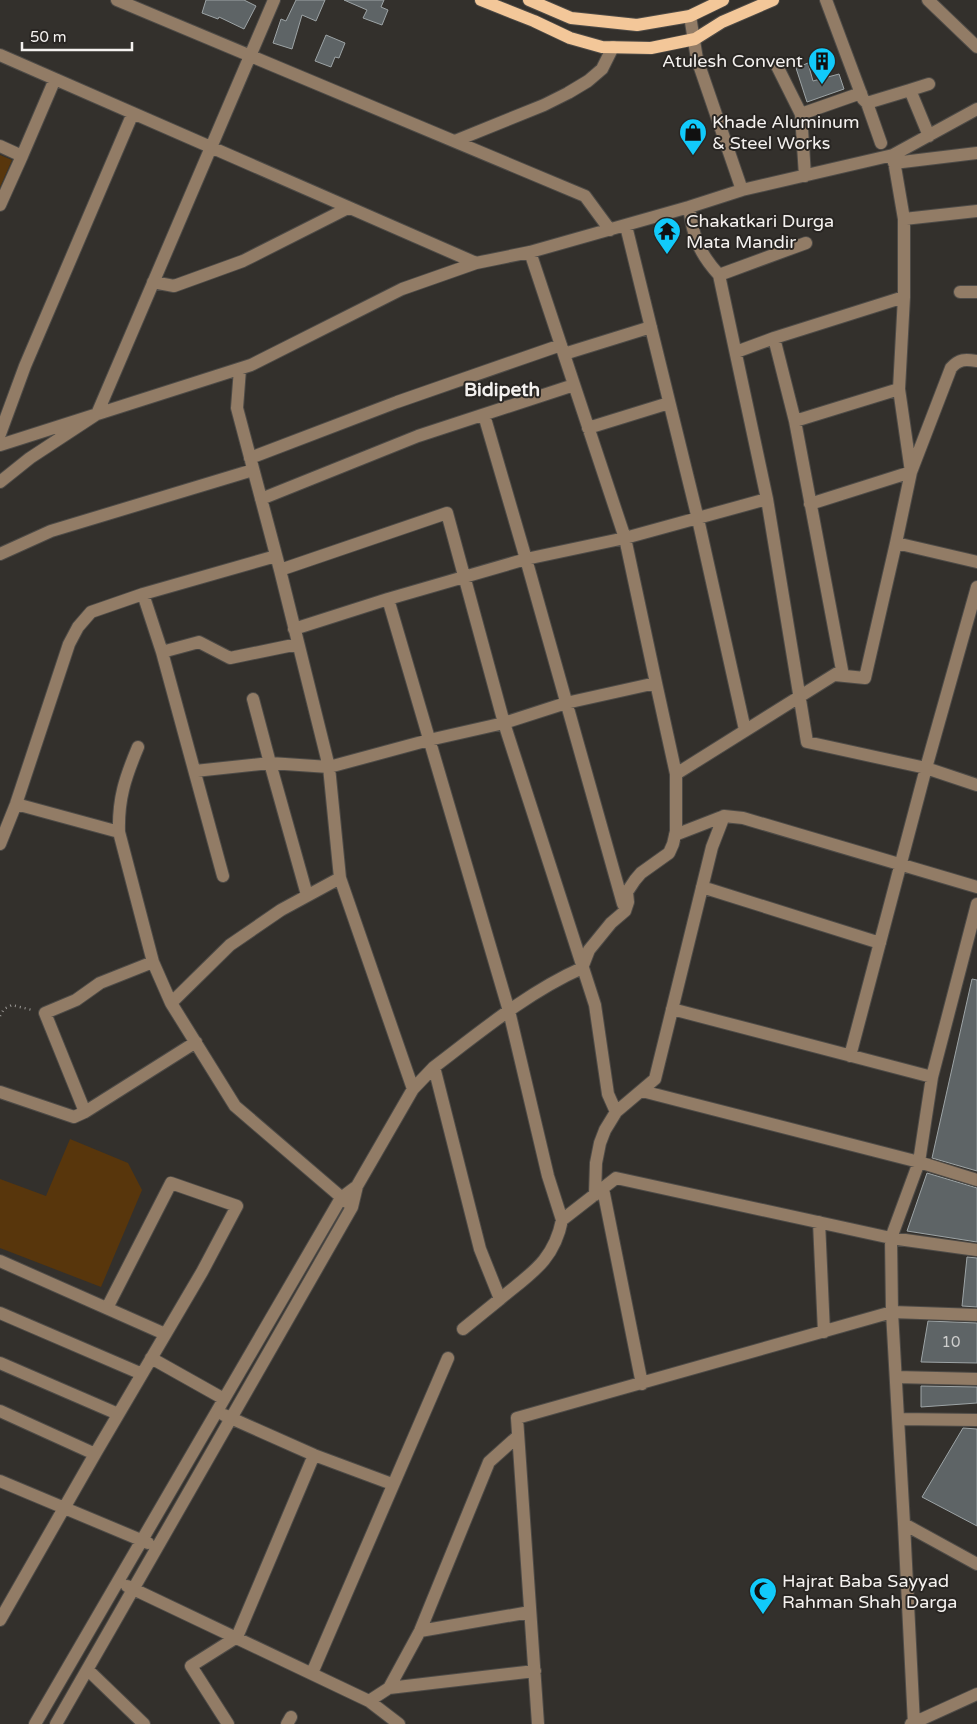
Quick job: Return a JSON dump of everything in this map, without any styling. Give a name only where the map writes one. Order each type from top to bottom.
[{"type":"main road","points":[[481,0],[570,38],[602,47],[651,48],[695,39],[722,22],[773,0]]},
{"type":"main road","points":[[529,0],[571,18],[638,25],[690,16],[724,0]]},
{"type":"street","points":[[117,0],[585,196],[610,230]]},
{"type":"street","points":[[0,482],[30,458],[97,414],[274,0]]},
{"type":"street","points":[[826,0],[881,143]]},
{"type":"street","points":[[934,1],[977,47]]},
{"type":"street","points":[[690,16],[697,59],[742,190]]},
{"type":"street","points":[[454,141],[568,93],[588,81],[602,69],[613,47]]},
{"type":"street","points":[[0,55],[476,263]]},
{"type":"street","points":[[776,64],[801,114],[805,176]]},
{"type":"street","points":[[0,205],[55,79]]},
{"type":"street","points":[[801,114],[864,98],[910,90],[929,84]]},
{"type":"street","points":[[910,90],[929,136]]},
{"type":"street","points":[[894,159],[929,136],[977,109]]},
{"type":"street","points":[[0,434],[25,366],[133,113]]},
{"type":"street","points":[[0,146],[22,156]]},
{"type":"street","points":[[0,445],[251,365],[402,289],[476,263],[530,252],[626,226],[742,190],[805,176],[894,159],[977,152]]},
{"type":"street","points":[[894,159],[904,219],[904,297],[899,389],[911,472]]},
{"type":"street","points":[[689,207],[692,227],[698,244],[706,260],[719,275],[736,352],[767,498],[807,742],[926,768],[977,785]]},
{"type":"street","points":[[153,282],[174,286],[243,261],[348,208]]},
{"type":"street","points":[[904,219],[977,211]]},
{"type":"street","points":[[626,226],[698,518],[745,730]]},
{"type":"street","points":[[719,275],[806,244]]},
{"type":"street","points":[[56,1724],[352,1206],[357,1186],[413,1089],[434,1067],[509,1011],[539,990],[563,976],[582,968],[590,950],[611,923],[625,912],[628,902],[627,892],[635,880],[641,873],[669,853],[675,835],[676,774],[625,538],[530,252]]},
{"type":"street","points":[[960,292],[977,292]]},
{"type":"street","points":[[736,352],[904,297]]},
{"type":"street","points":[[0,554],[51,531],[252,464],[397,402],[562,350],[650,327]]},
{"type":"street","points":[[676,774],[842,670],[795,421],[774,338]]},
{"type":"street","points":[[835,674],[865,678],[911,472],[950,368],[956,362],[966,359],[977,361]]},
{"type":"street","points":[[240,368],[237,408],[329,767],[340,878],[413,1089]]},
{"type":"street","points":[[261,498],[418,436],[574,385]]},
{"type":"street","points":[[795,421],[899,389]]},
{"type":"street","points":[[588,428],[669,403]]},
{"type":"street","points":[[484,415],[625,912]]},
{"type":"street","points":[[810,504],[911,472]]},
{"type":"street","points":[[294,629],[388,599],[526,559],[625,538],[767,498]]},
{"type":"street","points":[[280,570],[447,513],[504,723],[595,1005],[608,1094],[616,1112]]},
{"type":"street","points":[[896,543],[977,562]]},
{"type":"street","points":[[0,844],[16,804],[69,644],[78,627],[91,612],[143,594],[276,556]]},
{"type":"street","points":[[850,1056],[926,768],[977,587]]},
{"type":"street","points":[[143,594],[162,652],[223,876]]},
{"type":"street","points":[[388,599],[509,1011],[548,1176],[562,1220],[558,1236],[543,1263],[463,1329]]},
{"type":"street","points":[[162,652],[199,642],[230,658],[298,644]]},
{"type":"street","points":[[195,771],[270,763],[329,767],[429,740],[504,723],[566,703],[656,683]]},
{"type":"street","points":[[252,699],[307,895]]},
{"type":"street","points":[[138,747],[125,778],[118,811],[119,832],[153,962],[171,1003],[235,1106],[352,1206]]},
{"type":"street","points":[[16,804],[119,832]]},
{"type":"street","points":[[675,835],[724,816],[743,818],[977,887]]},
{"type":"street","points":[[642,1384],[599,1192],[596,1163],[605,1130],[616,1112],[655,1079],[712,847],[724,816]]},
{"type":"street","points":[[171,1003],[230,945],[307,895],[340,878]]},
{"type":"street","points":[[702,887],[880,943]]},
{"type":"street","points":[[977,904],[974,926],[932,1078],[919,1162],[891,1238],[892,1312],[913,1724],[977,1694]]},
{"type":"street","points":[[86,1112],[45,1013],[76,1000],[100,983],[153,962]]},
{"type":"street","points":[[672,1009],[932,1078]]},
{"type":"street","points":[[0,1092],[74,1117],[86,1112],[196,1042]]},
{"type":"street","points":[[434,1067],[480,1249],[500,1299]]},
{"type":"street","points":[[642,1091],[919,1162],[977,1180]]},
{"type":"street","points":[[562,1220],[616,1178],[891,1238],[977,1250]]},
{"type":"street","points":[[0,1620],[237,1206],[171,1182],[107,1308]]},
{"type":"street","points":[[35,1724],[341,1198],[357,1186]]},
{"type":"street","points":[[819,1222],[824,1332]]},
{"type":"street","points":[[0,1261],[165,1334]]},
{"type":"street","points":[[538,1724],[517,1418],[892,1312],[977,1315]]},
{"type":"street","points":[[0,1313],[142,1374]]},
{"type":"street","points":[[151,1358],[224,1399]]},
{"type":"street","points":[[312,1673],[448,1358]]},
{"type":"street","points":[[0,1364],[118,1414]]},
{"type":"street","points":[[896,1377],[977,1379]]},
{"type":"street","points":[[0,1411],[95,1454]]},
{"type":"street","points":[[217,1412],[314,1455],[392,1484]]},
{"type":"street","points":[[898,1420],[977,1420]]},
{"type":"street","points":[[389,1688],[420,1630],[489,1462],[518,1436]]},
{"type":"street","points":[[228,1724],[191,1666],[237,1637],[314,1455]]},
{"type":"street","points":[[0,1481],[158,1548]]},
{"type":"street","points":[[904,1524],[977,1564]]},
{"type":"street","points":[[118,1581],[369,1701],[400,1724]]},
{"type":"street","points":[[420,1630],[530,1612]]},
{"type":"street","points":[[88,1670],[144,1724]]},
{"type":"street","points":[[369,1701],[389,1688],[535,1671]]},
{"type":"path","points":[[0,1016],[4,1009],[12,1005],[45,1013]]},
{"type":"shaded area","points":[[0,155],[12,160],[0,187]]},
{"type":"shaded area","points":[[70,1139],[128,1163],[142,1190],[101,1287],[0,1248],[0,1179],[46,1196]]},
{"type":"building","points":[[206,0],[244,0],[256,6],[244,29],[219,17],[218,19],[202,13]]},
{"type":"building","points":[[296,0],[325,0],[316,21],[302,15],[292,49],[273,43],[281,19],[286,21]]},
{"type":"building","points":[[344,0],[384,0],[381,7],[388,10],[382,25],[363,18],[367,10]]},
{"type":"building","points":[[326,35],[345,43],[339,58],[335,57],[331,67],[315,61]]},
{"type":"building","name":"Atulesh Convent","points":[[808,63],[813,81],[839,74],[844,89],[807,102],[796,68]]},
{"type":"building","points":[[972,979],[977,980],[977,1171],[932,1158]]},
{"type":"building","points":[[927,1173],[977,1188],[977,1242],[907,1231]]},
{"type":"building","points":[[967,1257],[977,1258],[977,1307],[962,1306]]},
{"type":"building","points":[[928,1321],[977,1323],[977,1363],[921,1362]]},
{"type":"building","points":[[921,1386],[977,1387],[977,1403],[921,1407]]},
{"type":"building","points":[[963,1428],[977,1429],[977,1526],[922,1497]]},
{"type":"place","name":"Atulesh Convent","points":[[822,85]]},
{"type":"place","name":"Khade Aluminum & Steel Works","points":[[693,156]]},
{"type":"place","name":"Chakatkari Durga Mata Mandir","points":[[667,255]]},
{"type":"place","name":"Hajrat Baba Sayyad Rahman Shah Darga","points":[[763,1615]]},
{"type":"district","name":"Bidipeth","points":[[502,389]]}]
